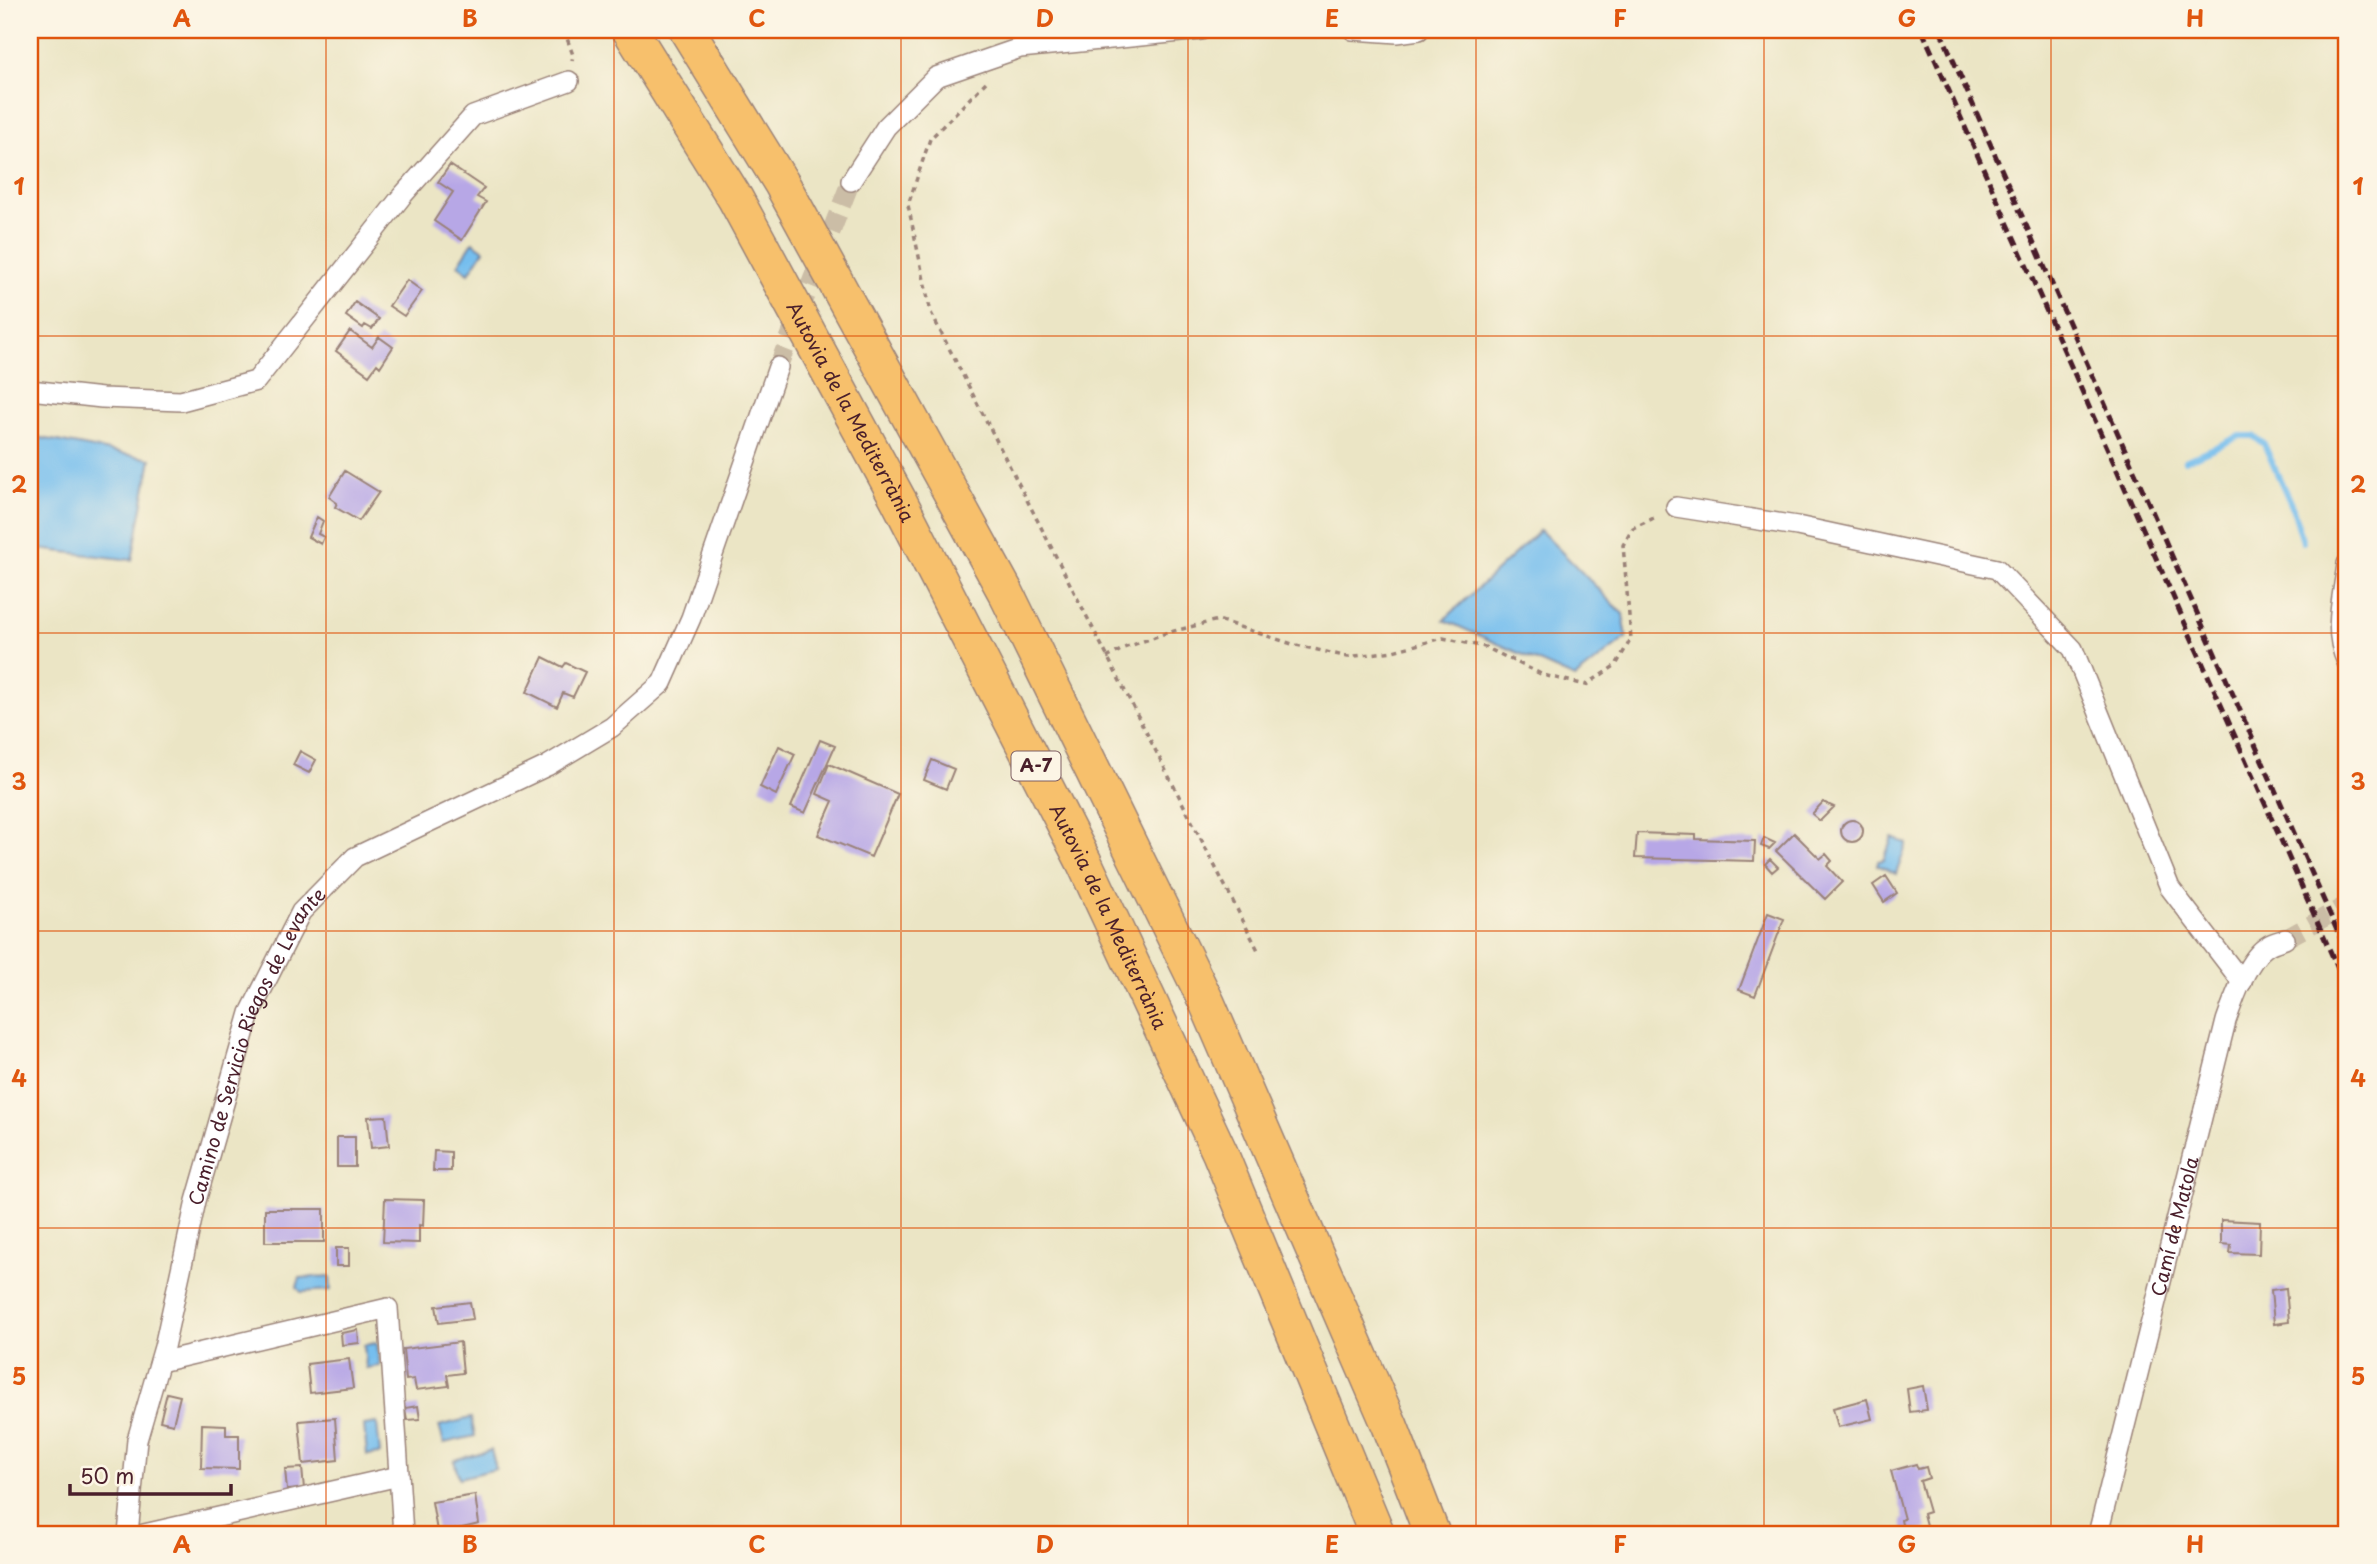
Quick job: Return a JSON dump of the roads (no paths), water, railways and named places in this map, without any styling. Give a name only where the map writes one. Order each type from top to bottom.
[{"type":"highway","name":"Autovia de la Mediterrània","points":[[630,30],[735,198],[905,513],[1078,850],[1220,1153],[1377,1534]]},
{"type":"highway","name":"A-7","points":[[687,30],[782,184],[1006,593],[1207,1003],[1390,1426],[1432,1534]]},
{"type":"street","points":[[904,30],[925,30]]},
{"type":"street","points":[[851,181],[886,127],[936,77],[1020,48],[1201,30]]},
{"type":"street","points":[[1353,30],[1397,33],[1419,30]]},
{"type":"street","points":[[30,390],[102,398],[181,401],[256,381],[402,196],[473,116],[569,81]]},
{"type":"street","name":"Camino de Servicio Riegos de Levante","points":[[128,1534],[137,1440],[160,1362],[196,1201],[250,1013],[301,912],[355,857],[547,766],[612,727],[662,683],[691,618],[778,367]]},
{"type":"street","points":[[1676,507],[1797,526],[1997,569],[2073,649],[2170,888],[2242,982]]},
{"type":"street","points":[[2347,564],[2343,624],[2343,653],[2347,662]]},
{"type":"street","name":"Camí de Matola","points":[[2098,1534],[2226,1021],[2253,962],[2268,945],[2285,939]]},
{"type":"street","points":[[160,1362],[388,1308],[403,1534]]},
{"type":"street","points":[[145,1534],[399,1476]]},
{"type":"water","points":[[473,242],[484,250],[469,273],[458,265]]},
{"type":"water","points":[[31,436],[151,459],[132,560],[30,548]]},
{"type":"water","points":[[1540,530],[1623,614],[1627,637],[1575,678],[1444,620]]},
{"type":"water","points":[[1892,838],[1907,843],[1896,874],[1877,865],[1878,861],[1884,860]]},
{"type":"water","points":[[330,1276],[331,1290],[301,1292],[297,1287],[300,1278]]},
{"type":"water","points":[[377,1343],[380,1366],[366,1368],[364,1345]]},
{"type":"water","points":[[471,1418],[475,1436],[444,1443],[439,1426]]},
{"type":"water","points":[[377,1423],[380,1454],[367,1455],[364,1425]]},
{"type":"water","points":[[491,1450],[496,1469],[459,1478],[454,1460]]},
{"type":"waterway","points":[[2185,461],[2240,436],[2253,436],[2264,444],[2293,509],[2303,542]]},
{"type":"tunnel","points":[[778,367],[851,181]]},
{"type":"tunnel","points":[[2285,939],[2347,905]]},
{"type":"railway","points":[[1922,30],[2347,989]]},
{"type":"railway","points":[[1940,30],[2347,953]]}]
